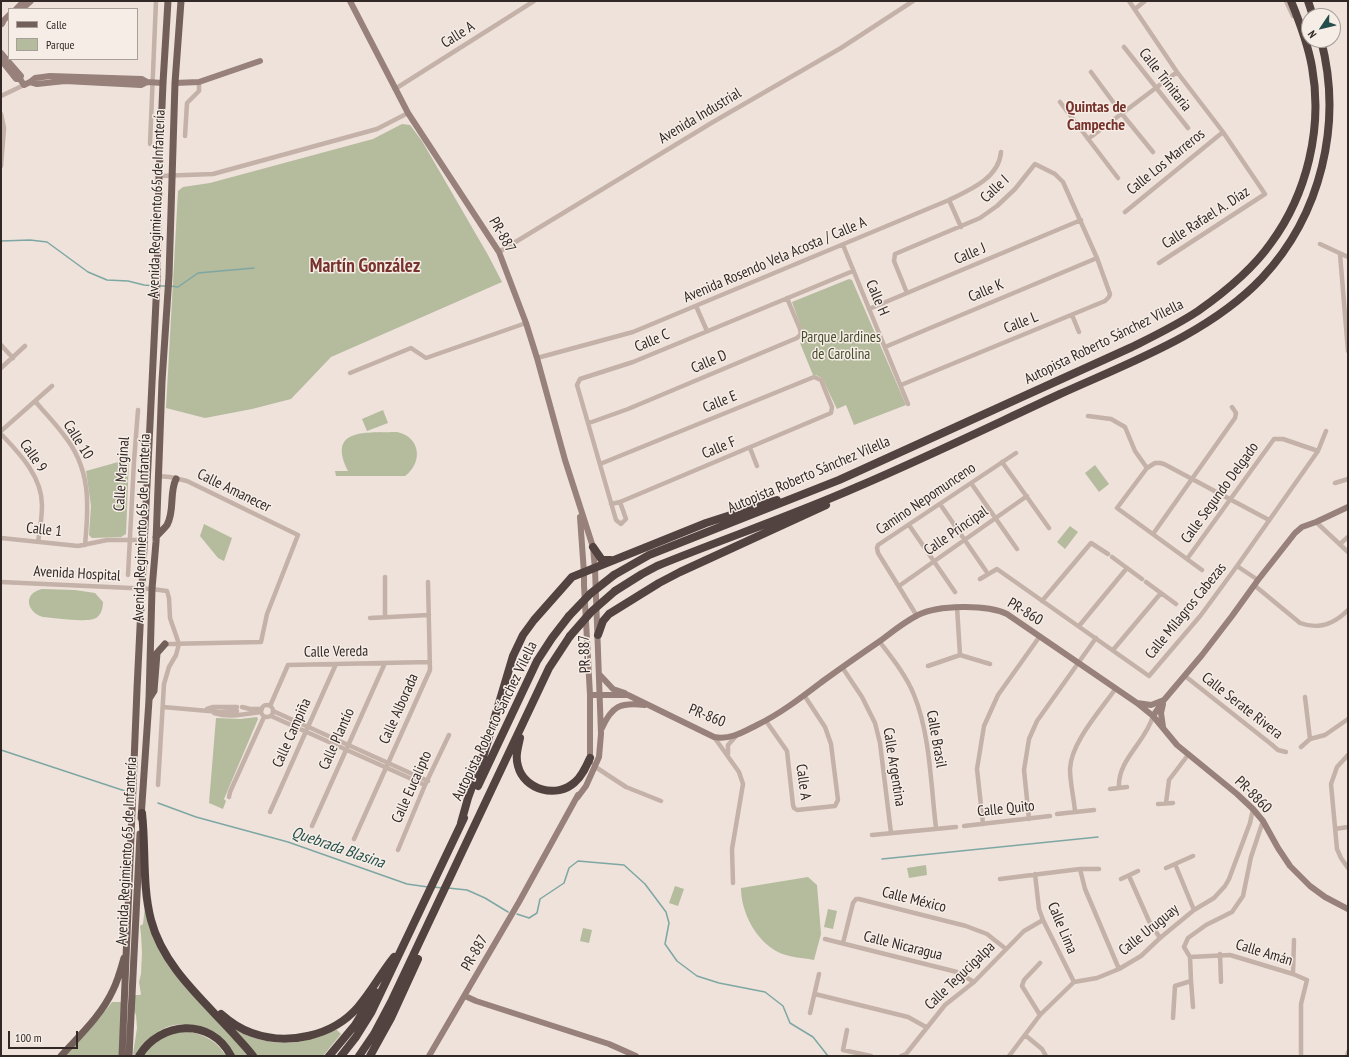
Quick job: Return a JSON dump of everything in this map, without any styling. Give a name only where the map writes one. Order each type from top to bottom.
[{"type":"highway","name":"Autopista Roberto Sánchez Vilella","points":[[1291,1],[1301,28]]},
{"type":"highway","name":"Autopista Roberto Sánchez Vilella","points":[[341,1056],[356,1037],[371,1013],[537,661],[569,616],[590,594],[614,575],[662,549],[821,488],[1160,333],[1198,311],[1231,285],[1254,263],[1271,243],[1291,210],[1300,190],[1313,140],[1316,108],[1314,83],[1308,48]]},
{"type":"highway","name":"Autopista Roberto Sánchez Vilella","points":[[359,1056],[381,1023],[549,668],[570,636],[591,612],[615,591],[657,566],[835,496],[897,469],[1178,339],[1214,318],[1241,298],[1261,279],[1286,248],[1303,220],[1316,190],[1328,139],[1330,104],[1327,68],[1323,48]]},
{"type":"highway","points":[[598,635],[602,621],[609,614],[680,572],[879,481],[897,469]]},
{"type":"highway","points":[[461,823],[518,644],[534,620],[572,577],[614,559],[742,510],[821,488]]},
{"type":"highway","points":[[593,547],[602,560],[614,559]]},
{"type":"highway","points":[[522,725],[517,751],[517,762],[523,777],[536,788],[546,791],[554,791],[569,787],[580,777],[590,758]]},
{"type":"highway","points":[[142,813],[147,898],[154,930],[168,958],[199,996],[253,1056]]},
{"type":"highway","points":[[370,1056],[391,1018],[432,926],[434,912]]},
{"type":"highway","points":[[199,996],[236,1025],[252,1033],[278,1038],[306,1037],[337,1024],[353,1013],[401,949]]},
{"type":"highway","points":[[329,1056],[366,1010],[401,949]]},
{"type":"highway","points":[[140,1056],[149,1043],[161,1034],[175,1029],[187,1028],[204,1032],[217,1039],[226,1048],[231,1056]]},
{"type":"main road","name":"Avenida Regimiento 65 de Infantería","points":[[122,1056],[128,948],[133,783],[157,281],[163,83],[168,1]]},
{"type":"main road","name":"Avenida Regimiento 65 de Infantería","points":[[129,1056],[137,892],[149,700],[152,589],[156,537],[168,276],[174,83],[181,1]]},
{"type":"main road","points":[[156,537],[166,526],[170,518],[173,485],[176,478]]},
{"type":"main road","points":[[149,700],[154,691],[157,653],[165,644]]},
{"type":"main road","points":[[61,1056],[92,1023],[104,1006],[116,985],[128,948]]},
{"type":"street","points":[[23,8],[31,1]]},
{"type":"street","points":[[150,144],[150,82],[156,1]]},
{"type":"street","name":"PR-887","points":[[350,1],[408,113],[499,252],[526,323],[579,506],[593,547],[601,730],[599,757],[586,786],[576,798]]},
{"type":"street","name":"Calle A","points":[[395,89],[534,1]]},
{"type":"street","name":"Avenida Industrial","points":[[499,252],[713,122],[841,48],[913,1]]},
{"type":"street","points":[[1129,1],[1177,72],[1223,132]]},
{"type":"street","points":[[1135,9],[1145,1]]},
{"type":"street","points":[[1286,1],[1301,32]]},
{"type":"street","points":[[1,25],[8,16]]},
{"type":"street","name":"Calle Trinitaria","points":[[1124,47],[1188,128]]},
{"type":"street","points":[[1,53],[3,60],[16,79],[20,78],[27,84]]},
{"type":"street","points":[[174,83],[200,82],[260,61]]},
{"type":"street","points":[[1092,72],[1122,114],[1153,152]]},
{"type":"street","points":[[1088,139],[1177,72]]},
{"type":"street","points":[[1,96],[27,84],[76,79],[127,81],[142,79],[150,82],[163,83]]},
{"type":"street","points":[[185,136],[187,103],[199,91],[200,82]]},
{"type":"street","points":[[1060,102],[1118,178]]},
{"type":"street","points":[[159,176],[171,177],[213,174],[377,129],[408,113]]},
{"type":"street","points":[[1,114],[4,128],[1,166]]},
{"type":"street","name":"Calle Rafael A. Díaz","points":[[1159,263],[1265,194],[1223,132]]},
{"type":"street","name":"Calle Los Marreros","points":[[1125,212],[1223,132]]},
{"type":"street","name":"Avenida Rosendo Vela Acosta / Calle A","points":[[537,358],[632,332],[972,190],[988,178],[1000,160],[1000,152]]},
{"type":"street","name":"Calle I","points":[[907,293],[894,261],[895,254],[980,218],[997,206],[1015,189],[1035,164],[1054,174],[1063,182],[1081,220],[1096,258]]},
{"type":"street","points":[[949,200],[960,227]]},
{"type":"street","name":"Calle J","points":[[869,309],[1081,220]]},
{"type":"street","points":[[1320,244],[1348,257]]},
{"type":"street","name":"Calle H","points":[[843,245],[908,404]]},
{"type":"street","points":[[1340,254],[1348,351]]},
{"type":"street","name":"Calle L","points":[[901,385],[1110,298],[1109,290],[1096,258]]},
{"type":"street","name":"Calle K","points":[[885,347],[1096,258]]},
{"type":"street","name":"Calle C","points":[[620,502],[626,519],[621,524],[616,520],[577,385],[580,379],[633,362],[853,271]]},
{"type":"street","name":"Calle D","points":[[588,423],[628,409],[797,338],[801,334],[800,329],[787,298]]},
{"type":"street","points":[[696,306],[707,331]]},
{"type":"street","points":[[1072,315],[1079,332]]},
{"type":"street","points":[[350,373],[411,348],[426,358],[526,323]]},
{"type":"street","points":[[1,345],[13,358]]},
{"type":"street","points":[[1,368],[25,346]]},
{"type":"street","name":"Calle E","points":[[600,464],[814,376],[821,380],[832,409]]},
{"type":"street","points":[[1,430],[52,386]]},
{"type":"street","name":"Calle 10","points":[[35,401],[64,434],[82,466],[88,500],[85,545]]},
{"type":"street","points":[[1152,534],[1235,418],[1236,412],[1232,407]]},
{"type":"street","name":"Calle F","points":[[611,504],[620,502],[750,448],[831,413],[832,409]]},
{"type":"street","name":"Calle Marginal","points":[[128,575],[138,410]]},
{"type":"street","points":[[1088,416],[1111,419],[1125,427],[1135,451],[1147,468]]},
{"type":"street","name":"Calle Milagros Cabezas","points":[[980,579],[997,569],[1149,676],[1201,615],[1237,566],[1318,451],[1326,431]]},
{"type":"street","name":"Calle 9","points":[[1,434],[24,460],[37,479],[42,503],[38,542]]},
{"type":"street","name":"Calle Segundo Delgado","points":[[1187,558],[1274,439],[1283,440],[1318,451]]},
{"type":"street","points":[[750,448],[757,466]]},
{"type":"street","name":"Camino Nepomunceno","points":[[917,616],[878,553],[877,548],[881,543],[1016,453]]},
{"type":"street","points":[[1002,462],[1049,528]]},
{"type":"street","points":[[1202,570],[1117,508],[1147,468],[1160,463],[1269,520]]},
{"type":"street","name":"Calle Amanecer","points":[[158,476],[187,481],[298,535],[266,614],[262,642],[179,644]]},
{"type":"street","points":[[1335,483],[1348,479]]},
{"type":"street","points":[[971,483],[1017,549]]},
{"type":"street","name":"Calle Principal","points":[[899,586],[1027,496]]},
{"type":"street","points":[[940,504],[986,571]]},
{"type":"street","name":"PR-887","points":[[429,1056],[520,902],[581,789],[589,766],[590,695],[579,506]]},
{"type":"street","points":[[1119,788],[1118,780],[1123,766],[1150,727],[1153,716],[1164,700],[1185,676],[1295,534],[1302,527],[1348,507]]},
{"type":"street","points":[[1316,522],[1348,552]]},
{"type":"street","points":[[908,525],[955,592]]},
{"type":"street","points":[[1340,544],[1348,537]]},
{"type":"street","name":"Calle 1","points":[[1,538],[78,546],[107,540],[144,540]]},
{"type":"street","points":[[1042,601],[1091,543],[1110,555],[1176,604]]},
{"type":"street","points":[[1237,566],[1300,623],[1306,625],[1323,626],[1333,622],[1348,610]]},
{"type":"street","points":[[1079,626],[1126,568]]},
{"type":"street","points":[[385,577],[386,616]]},
{"type":"street","name":"Avenida Hospital","points":[[1,582],[152,589]]},
{"type":"street","name":"Calle Alborada","points":[[354,839],[430,670],[428,582]]},
{"type":"street","points":[[152,589],[167,591],[169,598],[170,618],[179,644],[164,684],[158,785]]},
{"type":"street","points":[[1113,650],[1161,593]]},
{"type":"street","points":[[957,608],[960,656]]},
{"type":"street","name":"PR-860","points":[[590,695],[628,695],[714,737],[722,739],[730,738],[766,721],[917,616],[926,612],[957,608],[986,608],[1001,611],[1040,636],[1116,688],[1153,716]]},
{"type":"street","points":[[370,618],[386,616],[429,616]]},
{"type":"street","points":[[982,824],[978,769],[984,726],[998,695],[1040,636]]},
{"type":"street","points":[[1029,819],[1024,770],[1029,739],[1037,721],[1096,638]]},
{"type":"street","name":"Calle Brasil","points":[[879,641],[905,676],[915,696],[925,731],[936,828]]},
{"type":"street","points":[[165,644],[179,644]]},
{"type":"street","points":[[928,666],[960,656],[990,664]]},
{"type":"street","name":"Calle Vereda","points":[[270,706],[288,665],[429,662]]},
{"type":"street","name":"Calle Plantío","points":[[312,826],[385,663]]},
{"type":"street","name":"Calle Campiña","points":[[270,812],[336,664]]},
{"type":"street","name":"Calle Argentina","points":[[842,667],[862,697],[875,723],[880,743],[891,832]]},
{"type":"street","points":[[599,674],[613,689],[628,695]]},
{"type":"street","name":"Calle Serate Rivera","points":[[1185,676],[1278,750],[1286,752]]},
{"type":"street","points":[[1075,812],[1070,770],[1072,756],[1078,742],[1116,688]]},
{"type":"street","name":"Calle A","points":[[766,721],[786,751],[794,808],[797,810],[835,806],[837,804],[831,744],[825,727],[804,695]]},
{"type":"street","points":[[1305,697],[1310,739]]},
{"type":"street","points":[[1137,703],[1151,705],[1164,700]]},
{"type":"street","points":[[1164,700],[1162,713],[1164,728]]},
{"type":"street","points":[[601,730],[610,712],[615,708],[626,704],[651,706]]},
{"type":"street","points":[[163,708],[203,710],[220,715],[241,716],[261,710],[264,706],[270,706],[273,711],[306,730]]},
{"type":"street","points":[[203,710],[213,707],[261,710]]},
{"type":"street","points":[[239,709],[247,714]]},
{"type":"street","points":[[229,797],[264,717],[261,710]]},
{"type":"street","points":[[271,716],[273,711]]},
{"type":"street","points":[[264,717],[271,716],[306,730],[427,783]]},
{"type":"street","name":"PR-8860","points":[[1153,716],[1177,745],[1253,809],[1263,821],[1290,866],[1310,886],[1332,901],[1348,909]]},
{"type":"street","points":[[1301,747],[1310,739],[1324,735],[1348,719]]},
{"type":"street","name":"Calle Eucalipto","points":[[398,850],[449,735]]},
{"type":"street","points":[[728,756],[728,745],[737,735]]},
{"type":"street","points":[[714,737],[739,772],[743,784],[732,849],[734,883]]},
{"type":"street","points":[[1166,803],[1169,780],[1188,755]]},
{"type":"street","points":[[1348,755],[1337,767],[1331,784],[1338,849],[1341,858],[1348,868]]},
{"type":"street","points":[[594,766],[626,787],[661,801]]},
{"type":"street","points":[[1110,789],[1127,787]]},
{"type":"street","points":[[1158,804],[1173,803]]},
{"type":"street","name":"Calle Uruguay","points":[[1074,982],[1096,978],[1119,969],[1141,956],[1194,910],[1214,898],[1229,879],[1250,823],[1253,809]]},
{"type":"street","points":[[1057,814],[1094,810]]},
{"type":"street","name":"Calle Quito","points":[[964,826],[1050,816]]},
{"type":"street","points":[[1193,1007],[1190,957],[1184,947],[1188,938],[1206,925],[1232,912],[1243,896],[1251,857],[1263,821]]},
{"type":"street","points":[[872,835],[956,826]]},
{"type":"street","points":[[1335,829],[1348,827]]},
{"type":"street","points":[[1166,868],[1193,856]]},
{"type":"street","points":[[1175,864],[1194,910]]},
{"type":"street","points":[[1000,879],[1099,868]]},
{"type":"street","points":[[1080,869],[1085,889],[1119,969]]},
{"type":"street","points":[[1121,878],[1138,871]]},
{"type":"street","name":"Calle Lima","points":[[1035,874],[1039,909],[1074,982]]},
{"type":"street","points":[[1129,876],[1149,921],[1160,938]]},
{"type":"street","name":"Calle México","points":[[843,943],[852,903],[859,898],[966,926],[987,934],[1006,949]]},
{"type":"street","name":"Calle Tegucigalpa","points":[[901,1056],[906,1054],[945,1005],[974,982],[1024,931],[1043,920]]},
{"type":"street","name":"Calle Nicaragua","points":[[825,939],[957,972],[974,982]]},
{"type":"street","points":[[1293,974],[1294,940]]},
{"type":"street","points":[[1220,954],[1221,982]]},
{"type":"street","name":"Calle Amán","points":[[1190,957],[1230,954],[1293,974],[1307,980],[1301,1004],[1301,1056]]},
{"type":"street","points":[[1040,963],[1024,980],[1022,986],[1040,1015]]},
{"type":"street","points":[[810,1013],[820,974]]},
{"type":"street","points":[[1173,1018],[1175,986],[1191,981]]},
{"type":"street","points":[[1009,1056],[1040,1015],[1074,982]]},
{"type":"street","points":[[815,994],[908,1017],[926,1027]]},
{"type":"street","points":[[465,996],[476,1001],[609,1044],[636,1056]]},
{"type":"street","points":[[847,1030],[843,1050],[871,1056]]},
{"type":"street","points":[[1025,1035],[1042,1049],[1046,1056]]},
{"type":"street","points":[[1347,1056],[1348,1052]]},
{"type":"green space","points":[[402,124],[410,125],[422,141],[502,282],[331,357],[291,399],[252,409],[205,418],[166,408],[178,191],[183,187],[210,183],[373,139]]},
{"type":"green space","name":"Parque Jardines de Carolina","points":[[849,279],[852,280],[906,405],[854,425],[846,405],[837,409],[822,378],[813,375],[800,343],[804,340],[804,335],[792,302]]},
{"type":"green space","points":[[383,410],[388,423],[367,431],[362,419]]},
{"type":"green space","points":[[397,432],[411,439],[417,451],[415,464],[411,471],[405,476],[336,476],[335,471],[348,471],[343,457],[342,446],[346,440],[353,435],[363,433]]},
{"type":"green space","points":[[129,459],[126,534],[121,537],[92,538],[89,535],[91,506],[86,471]]},
{"type":"green space","points":[[1095,465],[1109,484],[1099,492],[1085,473]]},
{"type":"green space","points":[[204,524],[232,538],[224,561],[218,558],[200,536]]},
{"type":"green space","points":[[1070,526],[1078,532],[1065,549],[1057,542]]},
{"type":"green space","points":[[42,589],[75,590],[95,593],[103,602],[103,607],[99,615],[92,619],[70,620],[43,617],[37,615],[33,611],[29,603],[29,598],[32,594]]},
{"type":"green space","points":[[257,717],[258,719],[224,799],[226,801],[223,809],[209,803],[216,718],[240,719]]},
{"type":"green space","points":[[926,865],[927,875],[909,878],[907,868]]},
{"type":"green space","points":[[808,877],[817,885],[821,934],[814,960],[782,954],[763,941],[751,925],[747,916],[741,888]]},
{"type":"green space","points":[[675,886],[684,889],[678,906],[669,903]]},
{"type":"green space","points":[[145,906],[155,941],[248,1056],[234,1056],[227,1049],[190,1026],[178,1024],[164,1028],[157,1032],[140,1048],[136,1054],[133,1054],[137,1028],[136,1015],[133,1008],[134,995],[141,994],[139,982],[142,953],[140,926],[143,924]]},
{"type":"green space","points":[[828,909],[837,911],[833,929],[824,927]]},
{"type":"green space","points":[[583,928],[592,930],[589,943],[580,941]]},
{"type":"green space","points":[[112,1002],[123,1002],[120,1056],[65,1056],[98,1020]]},
{"type":"green space","points":[[234,1029],[260,1040],[279,1043],[298,1042],[311,1039],[336,1029],[341,1034],[323,1056],[258,1056]]},
{"type":"green space","points":[[182,1031],[202,1035],[213,1041],[226,1056],[143,1056],[145,1052],[163,1036]]},
{"type":"waterway","points":[[1,241],[30,240],[47,242],[88,272],[107,280],[128,281],[155,286]]},
{"type":"waterway","points":[[170,286],[178,287],[198,273],[254,268]]},
{"type":"waterway","points":[[158,286],[167,286]]},
{"type":"waterway","name":"Quebrada Blasina","points":[[1,750],[125,791]]},
{"type":"waterway","name":"Quebrada Blasina","points":[[158,803],[196,817],[288,842],[407,884],[428,887]]},
{"type":"waterway","points":[[882,859],[1098,837]]},
{"type":"waterway","name":"Quebrada Blasina","points":[[517,914],[529,918],[537,913],[540,899],[564,883],[569,868],[578,861],[624,865],[645,884],[666,912],[669,923],[665,944],[677,961],[697,976],[719,983],[765,992],[783,1006],[790,1023],[813,1037],[828,1056]]},
{"type":"waterway","name":"Quebrada Blasina","points":[[434,887],[442,888]]},
{"type":"waterway","name":"Quebrada Blasina","points":[[448,888],[467,890],[485,898],[508,912]]},
{"type":"district","name":"Quintas de Campeche","points":[[1096,116]]},
{"type":"district","name":"Martín González","points":[[365,267]]}]
